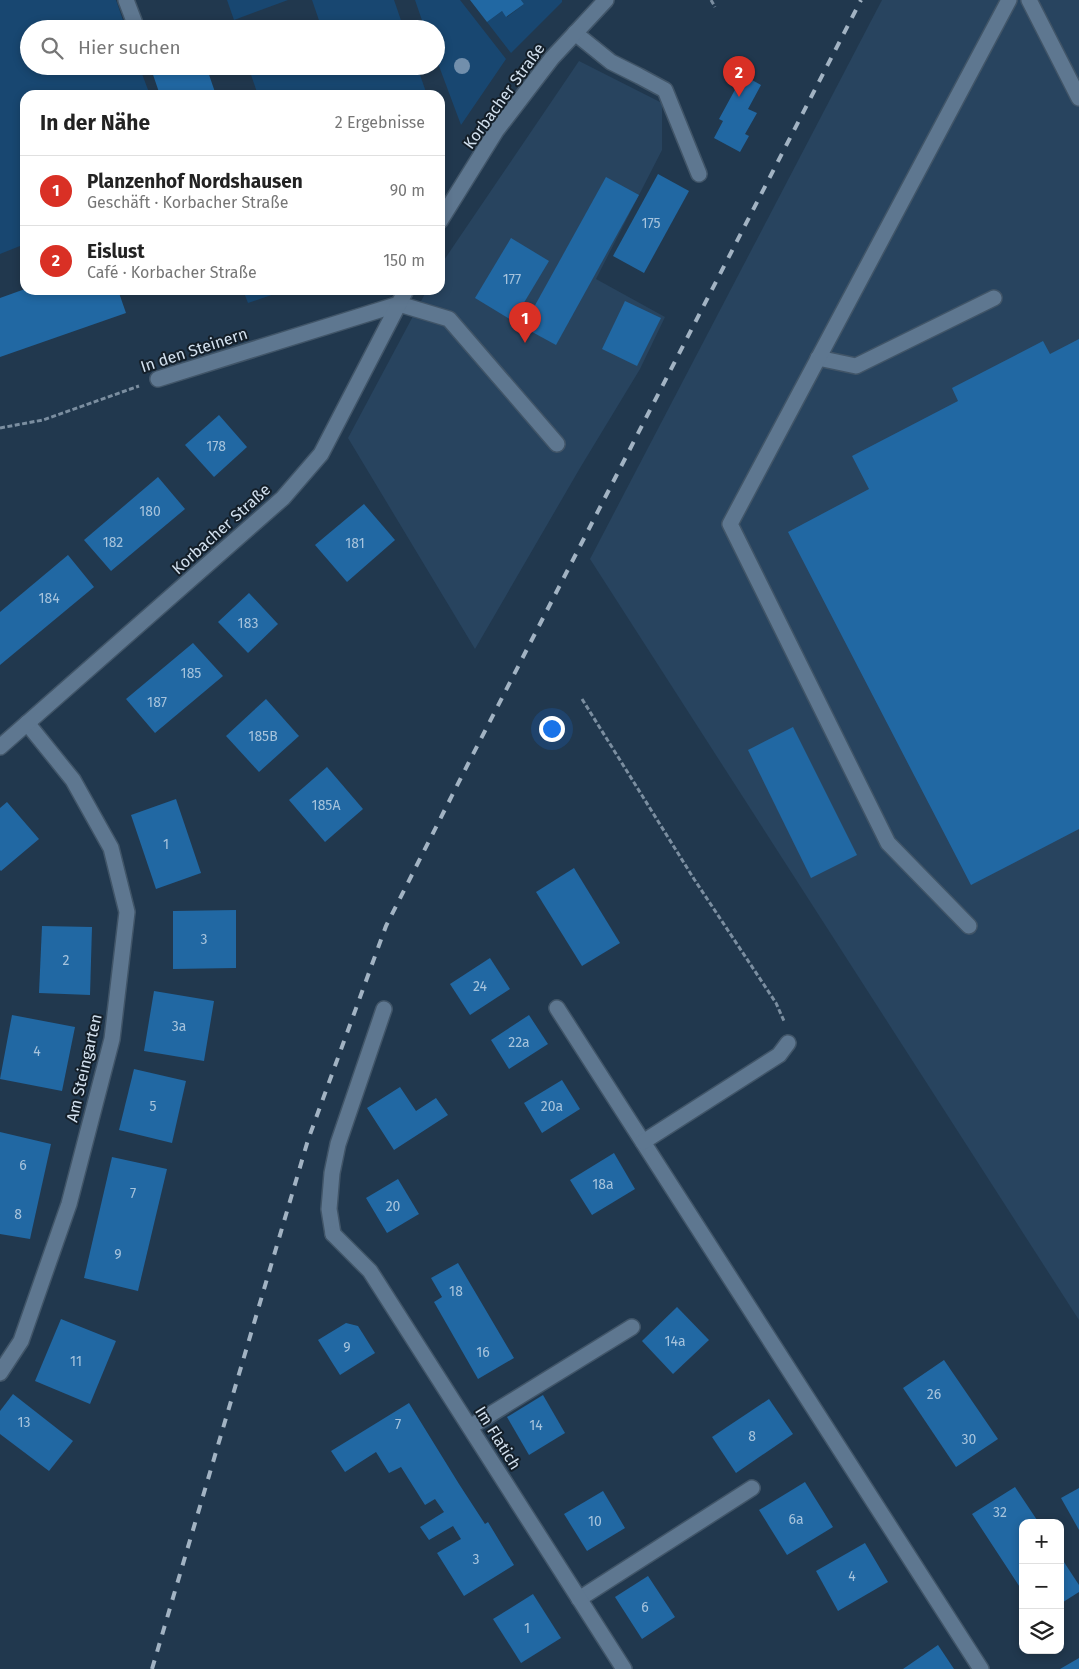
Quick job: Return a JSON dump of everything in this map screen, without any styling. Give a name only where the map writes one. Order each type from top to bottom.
[{"type":"street","points":[[126,0],[134,20]]},
{"type":"street","points":[[969,926],[888,843],[730,524],[1009,0]]},
{"type":"street","points":[[1029,0],[1079,98]]},
{"type":"street","name":"Korbacher Straße","points":[[445,213],[496,131],[552,58],[600,2]]},
{"type":"street","points":[[575,33],[611,62],[664,90],[699,174]]},
{"type":"street","name":"Korbacher Straße","points":[[0,747],[284,498],[321,454],[404,295]]},
{"type":"street","points":[[818,358],[856,366],[994,298]]},
{"type":"street","points":[[399,304],[449,319],[556,444]]},
{"type":"street","name":"In den Steinern","points":[[158,379],[399,304]]},
{"type":"street","name":"Am Steingarten","points":[[0,1373],[21,1341],[69,1204],[112,1039],[127,912],[111,848],[73,780],[27,723]]},
{"type":"street","points":[[557,1008],[981,1669]]},
{"type":"street","name":"Im Flatich","points":[[384,1009],[338,1144],[332,1173],[329,1210],[332,1234],[370,1271],[624,1669]]},
{"type":"street","points":[[643,1142],[779,1055],[788,1044]]},
{"type":"street","points":[[470,1427],[632,1327]]},
{"type":"street","points":[[579,1599],[752,1488]]},
{"type":"path","points":[[711,0],[715,7]]},
{"type":"path","name":"In den Steinern","points":[[0,428],[43,420],[158,379]]},
{"type":"path","points":[[582,699],[694,879],[776,1003],[788,1032],[788,1044]]},
{"type":"shaded area","points":[[0,0],[116,0],[123,20],[20,20],[20,75],[142,75],[148,90],[20,90],[20,246],[0,254]]},
{"type":"shaded area","points":[[227,0],[288,0],[234,20]]},
{"type":"shaded area","points":[[312,0],[394,0],[401,20],[319,20]]},
{"type":"shaded area","points":[[415,0],[460,0],[506,59],[461,125],[442,75],[445,75],[445,20],[422,20]]},
{"type":"shaded area","points":[[521,0],[562,0],[562,2],[511,53],[487,22],[502,11],[507,17],[524,4]]},
{"type":"shaded area","points":[[882,0],[1079,0],[1079,1320],[590,559]]},
{"type":"shaded area","points":[[579,61],[662,103],[662,150],[596,279],[665,317],[640,369],[475,649],[348,438],[424,295],[445,295],[445,259]]},
{"type":"shaded area","points":[[251,75],[420,75],[425,90],[256,90]]},
{"type":"shaded area","points":[[245,295],[271,295],[248,303]]},
{"type":"building","points":[[470,0],[521,0],[524,4],[506,17],[502,11],[487,22]]},
{"type":"building","points":[[153,75],[209,75],[214,90],[158,90]]},
{"type":"building","points":[[743,75],[761,85],[748,109],[757,113],[745,134],[749,136],[740,152],[714,138],[723,121],[719,119]]},
{"type":"building","points":[[658,174],[689,191],[644,273],[613,256]]},
{"type":"building","points":[[606,177],[639,195],[556,345],[523,327]]},
{"type":"building","points":[[511,238],[549,261],[513,321],[475,298]]},
{"type":"building","points":[[20,291],[20,295],[120,295],[126,313],[0,357],[0,298]]},
{"type":"building","points":[[625,301],[661,318],[637,366],[602,349]]},
{"type":"building","points":[[1079,339],[1079,829],[971,885],[788,532],[869,489],[852,456],[958,401],[952,388],[1043,341],[1050,354]]},
{"type":"building","points":[[219,415],[247,447],[214,477],[185,445]]},
{"type":"building","points":[[158,477],[185,509],[111,571],[84,540]]},
{"type":"building","points":[[364,504],[395,540],[347,582],[315,545]]},
{"type":"building","points":[[68,555],[94,587],[0,665],[0,612]]},
{"type":"building","points":[[249,593],[278,624],[248,653],[218,622]]},
{"type":"building","points":[[193,643],[223,676],[155,733],[126,699]]},
{"type":"building","points":[[266,699],[299,736],[259,772],[226,736]]},
{"type":"building","points":[[793,727],[857,855],[811,878],[748,750]]},
{"type":"building","points":[[327,767],[363,809],[325,842],[289,800]]},
{"type":"building","points":[[176,799],[201,873],[156,889],[131,815]]},
{"type":"building","points":[[7,802],[39,839],[1,871],[0,808]]},
{"type":"building","points":[[574,868],[620,943],[582,966],[536,892]]},
{"type":"building","points":[[236,910],[236,968],[173,969],[173,911]]},
{"type":"building","points":[[42,926],[92,927],[90,995],[39,993]]},
{"type":"building","points":[[490,958],[510,989],[470,1015],[450,984]]},
{"type":"building","points":[[154,991],[214,1001],[204,1061],[144,1051]]},
{"type":"building","points":[[12,1015],[75,1027],[62,1091],[0,1079]]},
{"type":"building","points":[[529,1015],[548,1044],[509,1069],[491,1040]]},
{"type":"building","points":[[134,1069],[186,1081],[172,1143],[119,1130]]},
{"type":"building","points":[[562,1080],[580,1109],[542,1133],[524,1103]]},
{"type":"building","points":[[400,1087],[416,1111],[436,1098],[448,1115],[394,1150],[367,1108]]},
{"type":"building","points":[[0,1132],[51,1144],[30,1239],[0,1234]]},
{"type":"building","points":[[614,1153],[635,1189],[592,1215],[570,1180]]},
{"type":"building","points":[[112,1157],[167,1169],[138,1291],[84,1278]]},
{"type":"building","points":[[398,1179],[419,1214],[387,1233],[366,1198]]},
{"type":"building","points":[[458,1263],[514,1358],[478,1379],[434,1302],[442,1297],[431,1278]]},
{"type":"building","points":[[677,1307],[709,1340],[673,1374],[642,1341]]},
{"type":"building","points":[[61,1319],[116,1341],[90,1404],[35,1381]]},
{"type":"building","points":[[346,1323],[358,1326],[375,1353],[340,1375],[318,1340]]},
{"type":"building","points":[[944,1360],[998,1439],[956,1467],[903,1388]]},
{"type":"building","points":[[13,1394],[73,1441],[49,1471],[0,1434],[0,1411]]},
{"type":"building","points":[[543,1395],[565,1433],[529,1455],[507,1417]]},
{"type":"building","points":[[769,1399],[793,1434],[736,1473],[712,1437]]},
{"type":"building","points":[[409,1403],[459,1484],[485,1524],[488,1522],[514,1565],[464,1596],[437,1553],[461,1539],[453,1526],[429,1540],[420,1527],[444,1512],[435,1499],[425,1505],[401,1467],[389,1473],[376,1452],[345,1472],[331,1451]]},
{"type":"building","points":[[805,1482],[833,1527],[787,1555],[759,1510]]},
{"type":"building","points":[[1015,1487],[1036,1519],[1019,1519],[1019,1586],[972,1514]]},
{"type":"building","points":[[1079,1488],[1079,1530],[1061,1498]]},
{"type":"building","points":[[603,1491],[625,1528],[587,1551],[564,1514]]},
{"type":"building","points":[[865,1543],[888,1582],[838,1611],[816,1571]]},
{"type":"building","points":[[1064,1562],[1079,1585],[1079,1592],[1064,1601]]},
{"type":"building","points":[[648,1576],[675,1617],[642,1639],[615,1597]]},
{"type":"building","points":[[533,1594],[561,1638],[521,1663],[493,1619]]},
{"type":"building","points":[[938,1645],[954,1669],[903,1669]]},
{"type":"building","points":[[1079,1658],[1079,1669],[1060,1669]]},
{"type":"railway","points":[[152,1669],[308,1140],[386,926],[861,0]]},
{"type":"place","name":"Eislust","points":[[739,97]]},
{"type":"place","name":"Planzenhof Nordshausen","points":[[525,343]]}]
